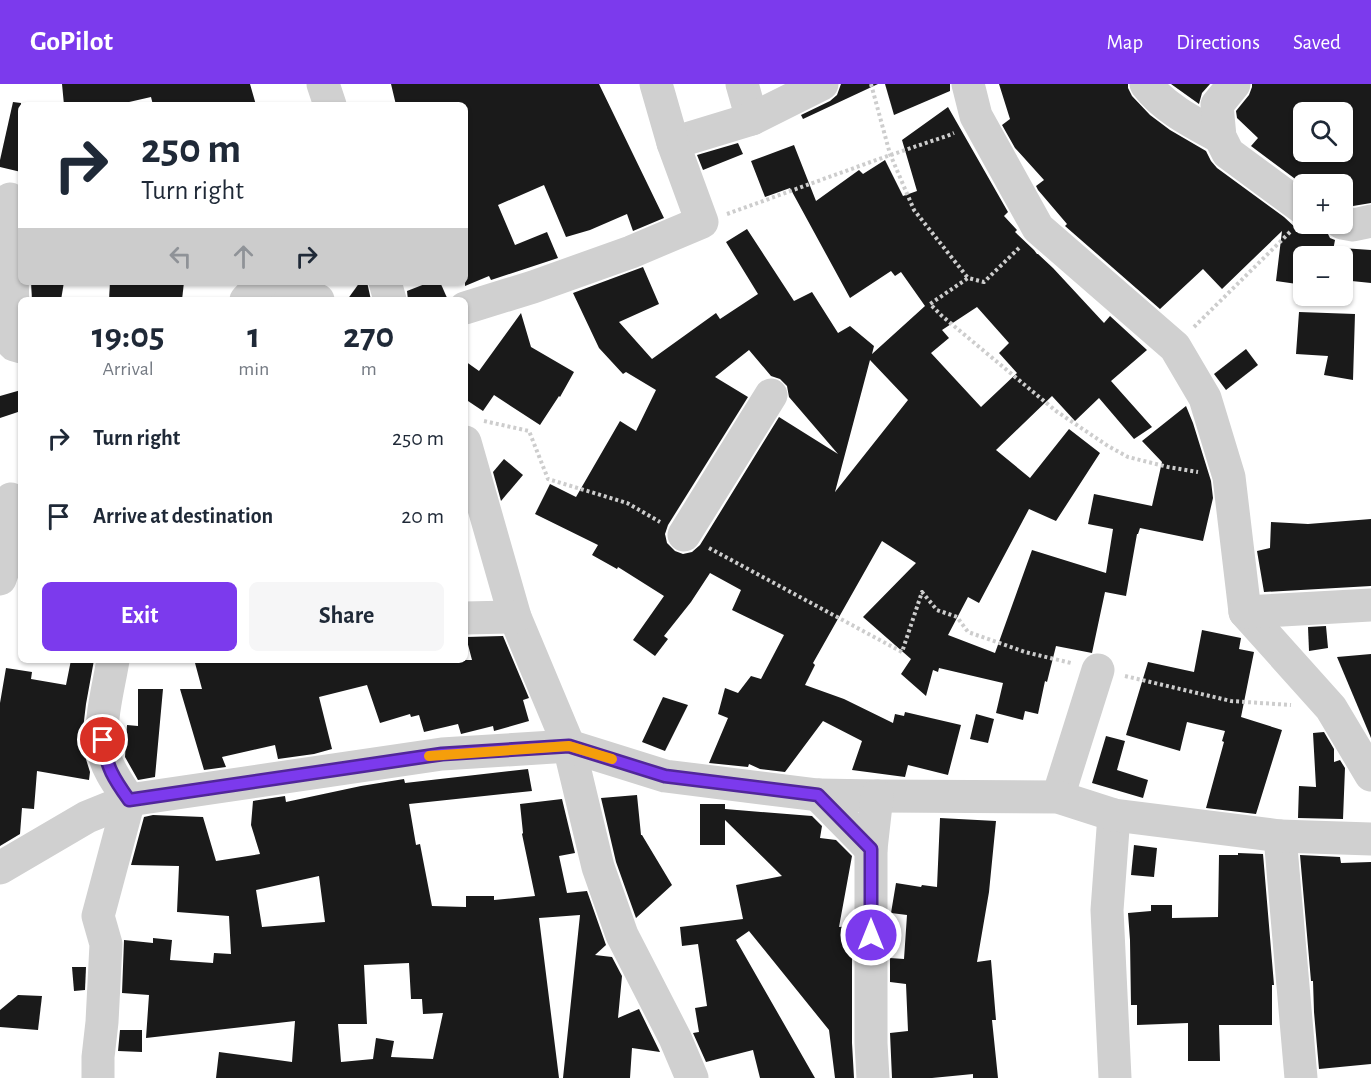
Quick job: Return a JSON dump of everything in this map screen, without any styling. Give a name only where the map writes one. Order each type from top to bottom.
[{"type":"street","points":[[323,84],[329,102]]},
{"type":"street","points":[[468,307],[631,252],[702,222],[673,142],[656,84]]},
{"type":"street","points":[[742,84],[752,119]]},
{"type":"street","points":[[673,142],[752,119],[822,84]]},
{"type":"street","points":[[968,84],[976,116],[1038,228],[1174,347],[1205,398],[1228,477],[1245,612],[1331,708],[1371,775]]},
{"type":"street","points":[[1146,84],[1153,94],[1186,118],[1220,137]]},
{"type":"street","points":[[1234,84],[1217,105],[1220,137],[1228,153],[1293,213]]},
{"type":"street","points":[[0,359],[6,357],[4,309],[8,296],[0,240],[12,193]]},
{"type":"street","points":[[12,193],[14,345],[18,346]]},
{"type":"street","points":[[1353,225],[1371,221]]},
{"type":"street","points":[[249,297],[260,285]]},
{"type":"street","points":[[281,285],[311,297]]},
{"type":"street","points":[[684,535],[771,395]]},
{"type":"street","points":[[474,432],[515,617],[569,746],[598,867],[622,935],[675,1038],[692,1078]]},
{"type":"street","points":[[0,579],[15,536],[11,494]]},
{"type":"street","points":[[1245,612],[1371,605]]},
{"type":"street","points":[[468,618],[515,617]]},
{"type":"street","points":[[98,1078],[106,944],[98,915],[129,800],[114,777],[105,755],[102,725],[112,663]]},
{"type":"street","points":[[1058,797],[1098,670]]},
{"type":"street","points":[[0,868],[87,818],[129,800],[442,754],[569,746],[665,776],[818,795],[1058,797],[1114,815],[1280,836],[1371,840]]},
{"type":"street","points":[[818,795],[871,849]]},
{"type":"street","points":[[873,1078],[871,849],[878,796]]},
{"type":"street","points":[[1114,815],[1107,910],[1115,1078]]},
{"type":"street","points":[[1280,836],[1301,1078]]},
{"type":"path","points":[[871,84],[890,154],[914,210],[968,278],[984,282],[1038,228]]},
{"type":"path","points":[[702,222],[890,154],[947,136],[963,128],[976,116]]},
{"type":"path","points":[[1174,347],[1293,224]]},
{"type":"path","points":[[968,278],[930,304],[1056,411],[1128,457],[1168,467],[1228,477]]},
{"type":"path","points":[[474,432],[529,431],[548,479],[627,503],[902,652],[922,592],[937,610],[957,617],[968,632],[1025,652],[1231,701],[1331,708]]},
{"type":"building","points":[[62,84],[250,84],[255,102],[152,102],[151,97],[129,102],[64,102]]},
{"type":"building","points":[[391,84],[599,84],[664,218],[633,231],[627,214],[590,230],[566,237],[544,185],[498,205],[515,245],[547,232],[558,258],[491,280],[489,276],[468,285],[468,102],[395,102]]},
{"type":"building","points":[[841,84],[878,84],[803,119],[801,115],[830,101],[837,95]]},
{"type":"building","points":[[885,84],[950,84],[950,91],[894,115]]},
{"type":"building","points":[[999,84],[1128,84],[1132,96],[1150,115],[1170,130],[1206,151],[1217,168],[1293,225],[1293,234],[1328,234],[1335,240],[1334,246],[1293,246],[1293,283],[1276,281],[1282,231],[1222,289],[1203,269],[1160,309],[1065,226],[1067,224],[1036,186],[1044,180],[1015,148],[1002,125],[1010,119]]},
{"type":"building","points":[[1171,84],[1210,84],[1202,93],[1199,104]]},
{"type":"building","points":[[1252,84],[1371,84],[1371,203],[1353,206],[1353,174],[1293,174],[1293,177],[1251,146],[1258,138],[1237,118],[1236,111],[1249,95]]},
{"type":"building","points":[[13,102],[18,103],[18,171],[0,167]]},
{"type":"building","points":[[948,107],[1008,212],[1004,216],[1017,230],[1015,232],[1053,268],[1104,323],[1110,316],[1147,350],[1111,381],[1152,427],[1134,439],[1099,398],[1075,421],[1052,396],[996,450],[1030,478],[1069,429],[1100,453],[1056,521],[1029,509],[979,603],[968,597],[948,635],[995,653],[1032,550],[1106,573],[1113,529],[1088,524],[1094,494],[1152,506],[1162,462],[1142,441],[1186,406],[1211,481],[1213,498],[1203,541],[1140,528],[1126,596],[1105,592],[1092,653],[1056,646],[1038,714],[1025,711],[1023,720],[996,713],[1003,683],[939,668],[938,672],[933,670],[926,696],[901,674],[911,659],[863,617],[916,563],[882,541],[813,663],[815,665],[805,685],[844,699],[893,723],[895,714],[904,716],[905,712],[961,725],[948,775],[908,765],[905,777],[852,770],[862,741],[823,721],[785,772],[760,769],[749,764],[748,767],[709,763],[728,718],[718,714],[725,688],[738,693],[751,676],[761,679],[784,635],[732,610],[741,590],[710,573],[664,636],[668,639],[655,656],[633,640],[664,596],[618,567],[617,569],[592,555],[598,545],[535,514],[550,484],[576,497],[620,421],[636,431],[656,390],[626,372],[623,374],[599,348],[573,293],[643,267],[659,304],[619,322],[652,359],[716,313],[720,319],[758,294],[726,242],[747,229],[794,301],[812,292],[838,333],[850,326],[874,346],[872,354],[925,306],[901,272],[895,276],[891,271],[850,298],[790,188],[765,197],[751,161],[794,145],[816,201],[859,170],[863,174],[885,160],[903,196],[917,191],[902,140]],"holes":[[[977,307],[1009,343],[999,353],[1017,373],[981,407],[931,353],[949,338],[942,330]],[[749,350],[771,376],[780,379],[787,386],[789,397],[838,454],[779,417],[700,545],[692,552],[683,554],[675,551],[667,543],[665,534],[668,525],[748,397],[715,377]],[[870,360],[908,400],[835,492]]]},
{"type":"building","points":[[738,143],[743,154],[703,170],[697,155]]},
{"type":"building","points":[[1353,249],[1371,250],[1371,283],[1353,281]]},
{"type":"building","points":[[31,285],[64,285],[62,297],[32,297]]},
{"type":"building","points":[[110,285],[184,285],[182,297],[109,297]]},
{"type":"building","points":[[358,285],[368,285],[370,297],[349,297]]},
{"type":"building","points":[[422,285],[441,285],[447,297],[408,297],[407,291]]},
{"type":"building","points":[[1299,312],[1355,314],[1353,380],[1324,375],[1328,356],[1296,354]]},
{"type":"building","points":[[521,313],[531,347],[574,372],[540,425],[494,395],[483,411],[468,401],[468,363],[479,371]]},
{"type":"building","points":[[1246,349],[1258,365],[1226,390],[1214,374]]},
{"type":"building","points":[[18,391],[18,412],[0,418],[0,396]]},
{"type":"building","points":[[504,459],[523,475],[501,501],[493,472]]},
{"type":"building","points":[[1371,519],[1371,586],[1264,592],[1257,551],[1270,548],[1271,522],[1308,524]]},
{"type":"building","points":[[1326,626],[1328,648],[1309,651],[1308,627]]},
{"type":"building","points":[[1202,630],[1241,638],[1239,649],[1254,652],[1241,717],[1282,730],[1256,814],[1206,808],[1225,731],[1187,722],[1180,751],[1126,735],[1148,662],[1194,672]]},
{"type":"building","points":[[503,636],[529,698],[523,700],[529,721],[494,731],[493,726],[461,734],[458,724],[424,732],[419,715],[411,717],[410,714],[380,723],[367,685],[319,697],[332,749],[278,759],[275,745],[222,757],[226,767],[204,770],[180,689],[202,689],[195,663],[468,663],[468,660],[472,660],[468,637]]},
{"type":"building","points":[[1371,654],[1371,738],[1337,657]]},
{"type":"building","points":[[70,663],[93,663],[83,729],[85,756],[90,772],[89,780],[37,771],[34,809],[22,808],[20,834],[0,846],[0,703],[6,668],[32,672],[31,679],[66,685]]},
{"type":"building","points":[[138,689],[163,689],[155,777],[138,780],[125,757],[127,725],[138,726]]},
{"type":"building","points":[[663,697],[688,705],[665,751],[642,742]]},
{"type":"building","points":[[976,714],[994,719],[988,743],[970,739]]},
{"type":"building","points":[[1324,732],[1334,749],[1334,762],[1340,760],[1345,768],[1343,819],[1298,818],[1299,786],[1316,787],[1313,733]]},
{"type":"building","points":[[1106,736],[1125,741],[1117,770],[1148,780],[1143,798],[1092,783]]},
{"type":"building","points":[[528,769],[532,791],[409,804],[416,845],[420,844],[432,906],[466,907],[466,896],[494,896],[494,900],[535,896],[522,834],[520,804],[562,799],[575,853],[559,856],[567,893],[587,891],[606,945],[595,955],[612,957],[622,976],[618,1018],[639,1009],[660,1052],[632,1048],[630,1078],[563,1078],[580,915],[539,918],[559,1078],[216,1078],[219,1052],[292,1062],[295,1021],[146,1038],[149,995],[122,993],[124,940],[153,943],[153,938],[172,940],[170,960],[213,963],[214,953],[231,954],[229,916],[177,912],[179,866],[131,865],[144,817],[153,815],[203,817],[216,861],[260,854],[251,825],[253,801],[285,796],[286,802],[404,779],[405,783]],"holes":[[[319,876],[325,922],[262,927],[256,890]],[[409,963],[411,999],[422,999],[423,1014],[443,1013],[433,1059],[391,1057],[394,1041],[376,1038],[373,1059],[341,1062],[338,1024],[367,1024],[364,965]]]},
{"type":"building","points":[[637,795],[641,835],[672,885],[636,918],[616,862],[601,798]]},
{"type":"building","points":[[700,804],[725,804],[725,809],[812,816],[822,826],[820,838],[836,840],[852,856],[839,927],[852,926],[854,1078],[835,1078],[829,1030],[749,931],[736,940],[815,1078],[760,1078],[753,1050],[706,1062],[693,1033],[699,1032],[695,1008],[707,1006],[698,944],[682,946],[680,927],[743,919],[736,885],[782,876],[725,820],[725,845],[700,845]]},
{"type":"building","points":[[940,818],[996,821],[989,892],[977,962],[991,960],[996,1020],[992,1020],[998,1078],[973,1078],[973,1074],[932,1078],[892,1078],[890,1033],[908,1031],[906,984],[890,982],[890,958],[904,959],[907,915],[891,913],[896,883],[937,887]]},
{"type":"building","points":[[1134,845],[1157,848],[1154,877],[1131,875]]},
{"type":"building","points":[[1238,853],[1263,854],[1274,985],[1272,985],[1272,1025],[1219,1025],[1220,1061],[1188,1061],[1188,1023],[1137,1025],[1137,1005],[1131,1005],[1128,913],[1151,911],[1151,905],[1172,905],[1172,918],[1218,917],[1219,855],[1238,855]]},
{"type":"building","points":[[1300,855],[1340,857],[1341,863],[1371,862],[1371,1064],[1319,1069],[1313,981],[1311,981]]},
{"type":"building","points":[[72,967],[86,967],[85,990],[74,991]]},
{"type":"building","points":[[18,995],[42,996],[38,1030],[0,1027],[0,1010]]},
{"type":"building","points":[[120,1030],[142,1030],[142,1052],[118,1051]]},
{"type":"slow traffic","points":[[429,756],[569,746],[612,759]]},
{"type":"route","points":[[103,740],[105,755],[114,777],[129,800],[442,754],[569,746],[665,776],[818,795],[871,849],[871,935]]}]
